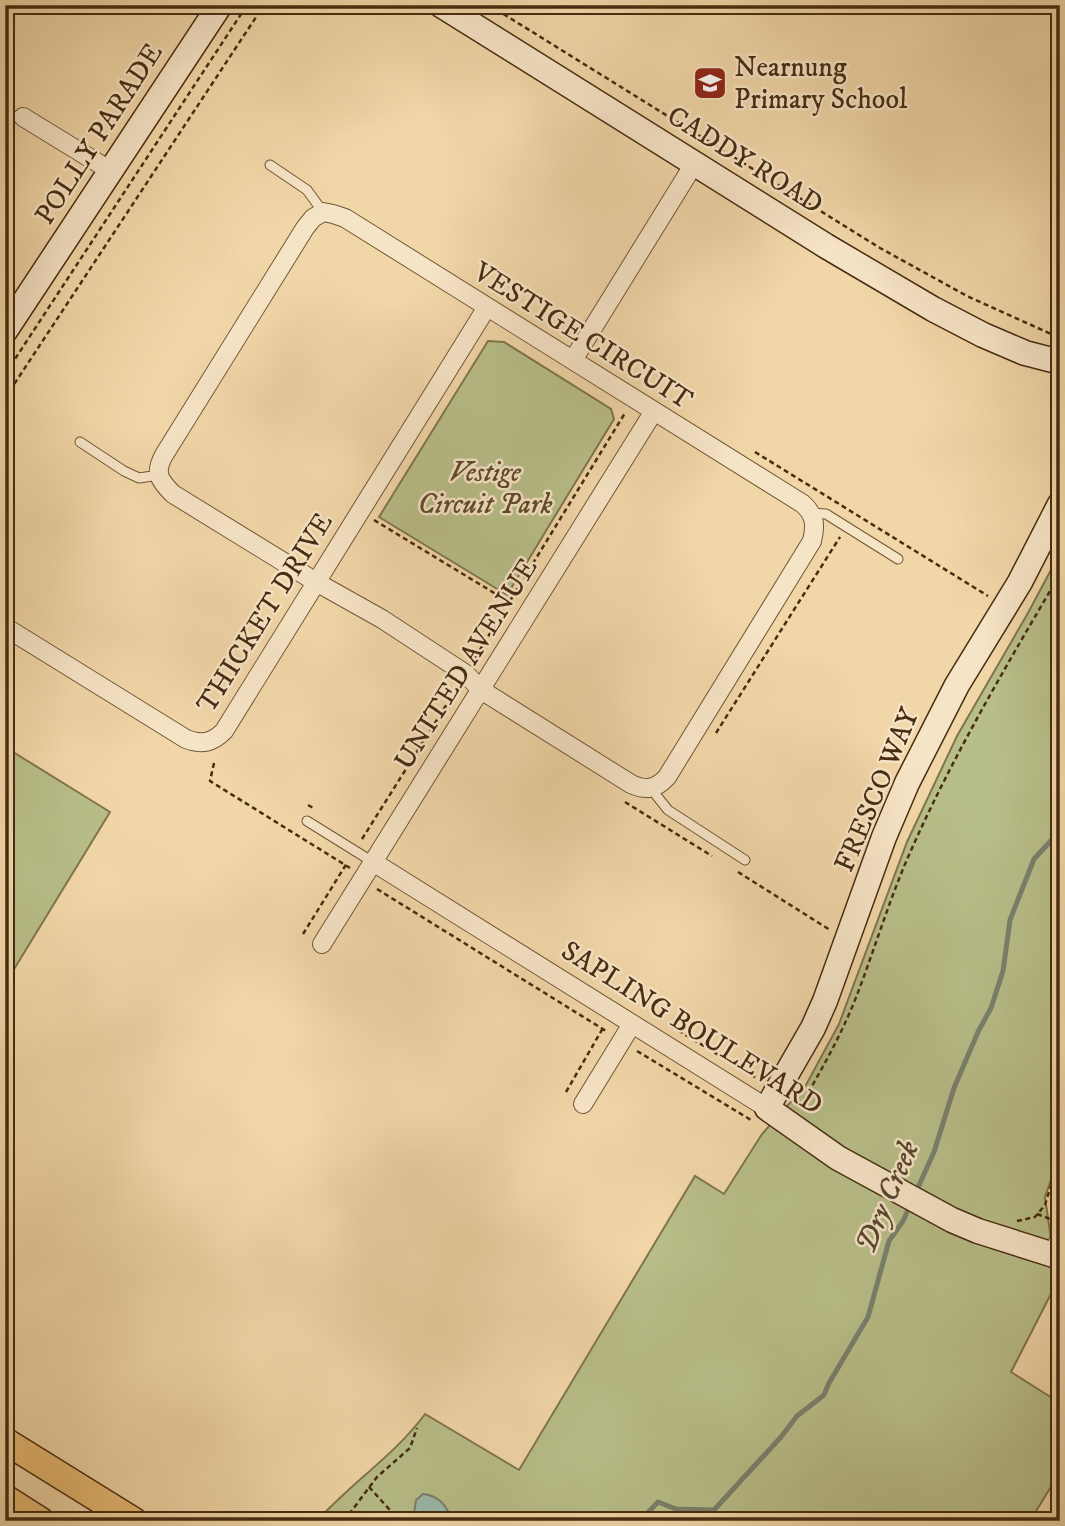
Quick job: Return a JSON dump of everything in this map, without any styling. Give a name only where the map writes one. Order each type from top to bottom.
[{"type":"main road","points":[[5,1441],[134,1521]]},
{"type":"main road","points":[[5,1498],[41,1521]]},
{"type":"street","name":"POLLY PARADE","points":[[5,331],[220,5]]},
{"type":"street","name":"CADDY ROAD","points":[[440,5],[826,246],[933,309],[1025,353],[1060,362]]},
{"type":"street","points":[[23,117],[111,171]]},
{"type":"street","points":[[573,360],[694,164]]},
{"type":"street","points":[[323,212],[313,218],[305,228],[164,455],[158,466],[164,485],[173,494],[382,620],[466,674],[481,690],[631,785],[654,788],[667,776],[812,541],[815,519],[811,513]]},
{"type":"street","name":"VESTIGE CIRCUIT","points":[[323,212],[345,218],[803,503],[811,513]]},
{"type":"street","name":"THICKET DRIVE","points":[[5,627],[186,740],[207,743],[216,738],[224,731],[488,307]]},
{"type":"street","name":"CADDY ROAD","points":[[1025,353],[1060,376]]},
{"type":"street","name":"UNITED AVENUE","points":[[322,944],[370,884],[373,862],[654,411]]},
{"type":"street","name":"FRESCO WAY","points":[[758,1114],[813,1028],[836,974],[884,837],[907,783],[957,685],[1020,582],[1060,504]]},
{"type":"street","name":"SAPLING BOULEVARD","points":[[373,862],[632,1024],[758,1114],[804,1121],[838,1158],[952,1220],[978,1231],[1058,1249]]},
{"type":"street","points":[[583,1104],[632,1024]]},
{"type":"lane","name":"VESTIGE CIRCUIT","points":[[270,165],[307,190],[323,212]]},
{"type":"lane","points":[[80,442],[139,478],[159,475]]},
{"type":"lane","name":"VESTIGE CIRCUIT","points":[[811,513],[825,514],[898,559]]},
{"type":"lane","points":[[654,788],[660,802],[668,810],[746,860]]},
{"type":"lane","name":"SAPLING BOULEVARD","points":[[307,821],[373,862]]},
{"type":"path","points":[[5,382],[13,362],[247,5]]},
{"type":"path","points":[[5,398],[264,5]]},
{"type":"path","points":[[489,5],[880,248],[967,296],[1060,338]]},
{"type":"path","points":[[750,449],[997,604],[1032,623]]},
{"type":"path","points":[[713,739],[855,514]]},
{"type":"path","points":[[373,520],[509,602]]},
{"type":"path","points":[[813,537],[833,549]]},
{"type":"path","points":[[804,1121],[804,1100],[834,1047],[855,1000],[913,845],[957,757],[1060,574]]},
{"type":"path","points":[[214,763],[210,780],[346,864],[370,884],[621,1041],[758,1114]]},
{"type":"path","points":[[625,802],[717,859]]},
{"type":"path","points":[[728,866],[831,931],[849,936]]},
{"type":"path","points":[[566,1092],[603,1029]]},
{"type":"path","points":[[1016,1222],[1035,1217],[1045,1205],[1060,1156]]},
{"type":"path","points":[[1037,1214],[1060,1222]]},
{"type":"path","points":[[344,1521],[377,1477],[410,1448],[417,1428]]},
{"type":"path","points":[[369,1487],[400,1521]]},
{"type":"green space","name":"Vestige Circuit Park","points":[[488,341],[504,342],[611,409],[614,419],[507,595],[379,517]]},
{"type":"green space","points":[[1060,553],[1060,1153],[1045,1197],[1057,1282],[1011,1372],[1060,1403],[1060,1472],[1030,1521],[317,1521],[387,1456],[425,1414],[519,1470],[695,1176],[724,1194],[762,1134],[806,1085],[839,1024],[907,842],[957,736]]},
{"type":"green space","points":[[5,747],[110,812],[5,984]]},
{"type":"shaded area","points":[[423,1494],[442,1503],[451,1521],[413,1521],[416,1500]]},
{"type":"waterway","name":"Dry Creek","points":[[915,1194],[934,1152],[954,1088],[991,1008],[1003,971],[1010,920],[1034,859],[1060,831]]},
{"type":"waterway","name":"Dry Creek","points":[[640,1521],[658,1502],[676,1509],[714,1510],[797,1416],[824,1395],[868,1317],[889,1241],[910,1206]]},
{"type":"place","name":"Nearnung Primary School","points":[[710,83]]}]
